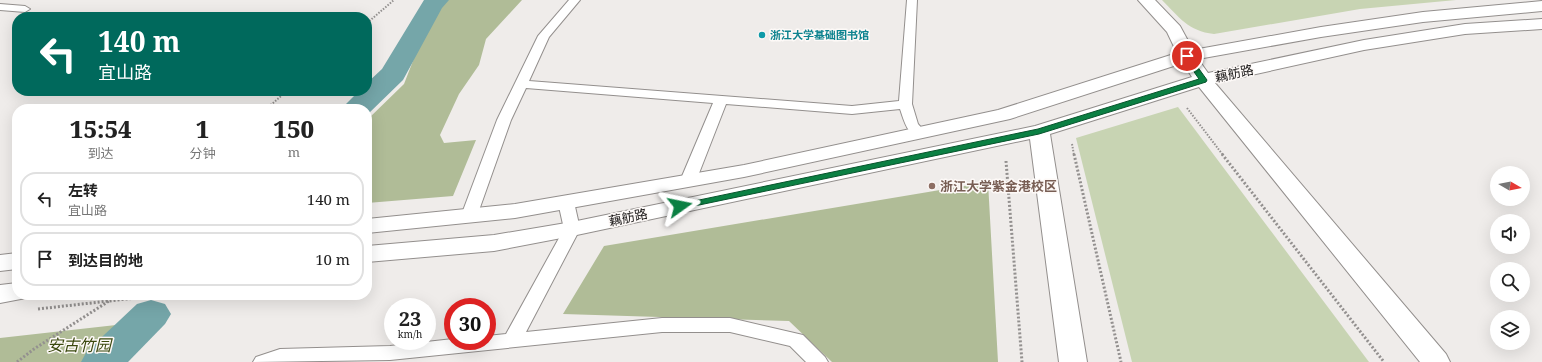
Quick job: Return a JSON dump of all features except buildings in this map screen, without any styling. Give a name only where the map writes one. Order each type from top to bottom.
[{"type":"street","points":[[1146,0],[1174,30],[1187,56],[1203,80],[1436,362]]},
{"type":"street","name":"藕舫路","points":[[372,226],[515,211],[744,171],[1003,115],[1187,56],[1321,32],[1423,17],[1542,6]]},
{"type":"street","name":"藕舫路","points":[[372,254],[494,243],[572,229],[1039,131],[1203,80],[1364,45],[1464,29],[1542,24]]},
{"type":"street","points":[[1039,131],[1073,362]]},
{"type":"street","points":[[0,263],[12,262]]},
{"type":"street","points":[[0,294],[12,298]]},
{"type":"lane","points":[[469,216],[504,120],[544,36],[575,0]]},
{"type":"lane","points":[[912,0],[905,104],[912,125],[919,133]]},
{"type":"lane","points":[[0,7],[25,9]]},
{"type":"lane","points":[[521,84],[852,110],[905,104]]},
{"type":"lane","points":[[688,181],[721,100]]},
{"type":"lane","points":[[512,341],[572,229],[566,202]]},
{"type":"lane","points":[[263,362],[280,356],[390,353],[662,325],[730,325],[796,340],[818,362]]},
{"type":"path","points":[[372,19],[394,0]]},
{"type":"path","points":[[272,104],[281,96]]},
{"type":"path","points":[[1185,106],[1384,362]]},
{"type":"path","points":[[1071,143],[1121,362]]},
{"type":"path","points":[[1006,159],[1022,362]]},
{"type":"path","points":[[24,301],[118,300]]},
{"type":"path","points":[[17,362],[34,349],[109,301]]},
{"type":"green space","points":[[448,0],[522,0],[486,39],[479,65],[459,94],[440,135],[444,143],[476,140],[453,196],[372,203],[372,115],[404,84],[420,43],[443,5]]},
{"type":"green space","points":[[1162,0],[1456,0],[1360,9],[1214,34],[1197,30],[1179,17]]},
{"type":"green space","points":[[1178,107],[1369,362],[1132,362],[1076,138]]},
{"type":"green space","points":[[988,182],[998,362],[832,362],[789,321],[563,314],[604,246]]},
{"type":"green space","name":"安古竹园","points":[[125,324],[86,362],[0,362],[0,338]]},
{"type":"waterway","points":[[372,94],[393,74],[432,5],[437,0]]},
{"type":"waterway","points":[[361,104],[370,96]]},
{"type":"waterway","points":[[102,362],[151,314]]},
{"type":"place","name":"浙江大学基础图书馆","points":[[762,35]]},
{"type":"place","name":"浙江大学紫金港校区","points":[[932,186]]},
{"type":"route","points":[[680,206],[1039,131],[1203,80],[1187,56]]}]
